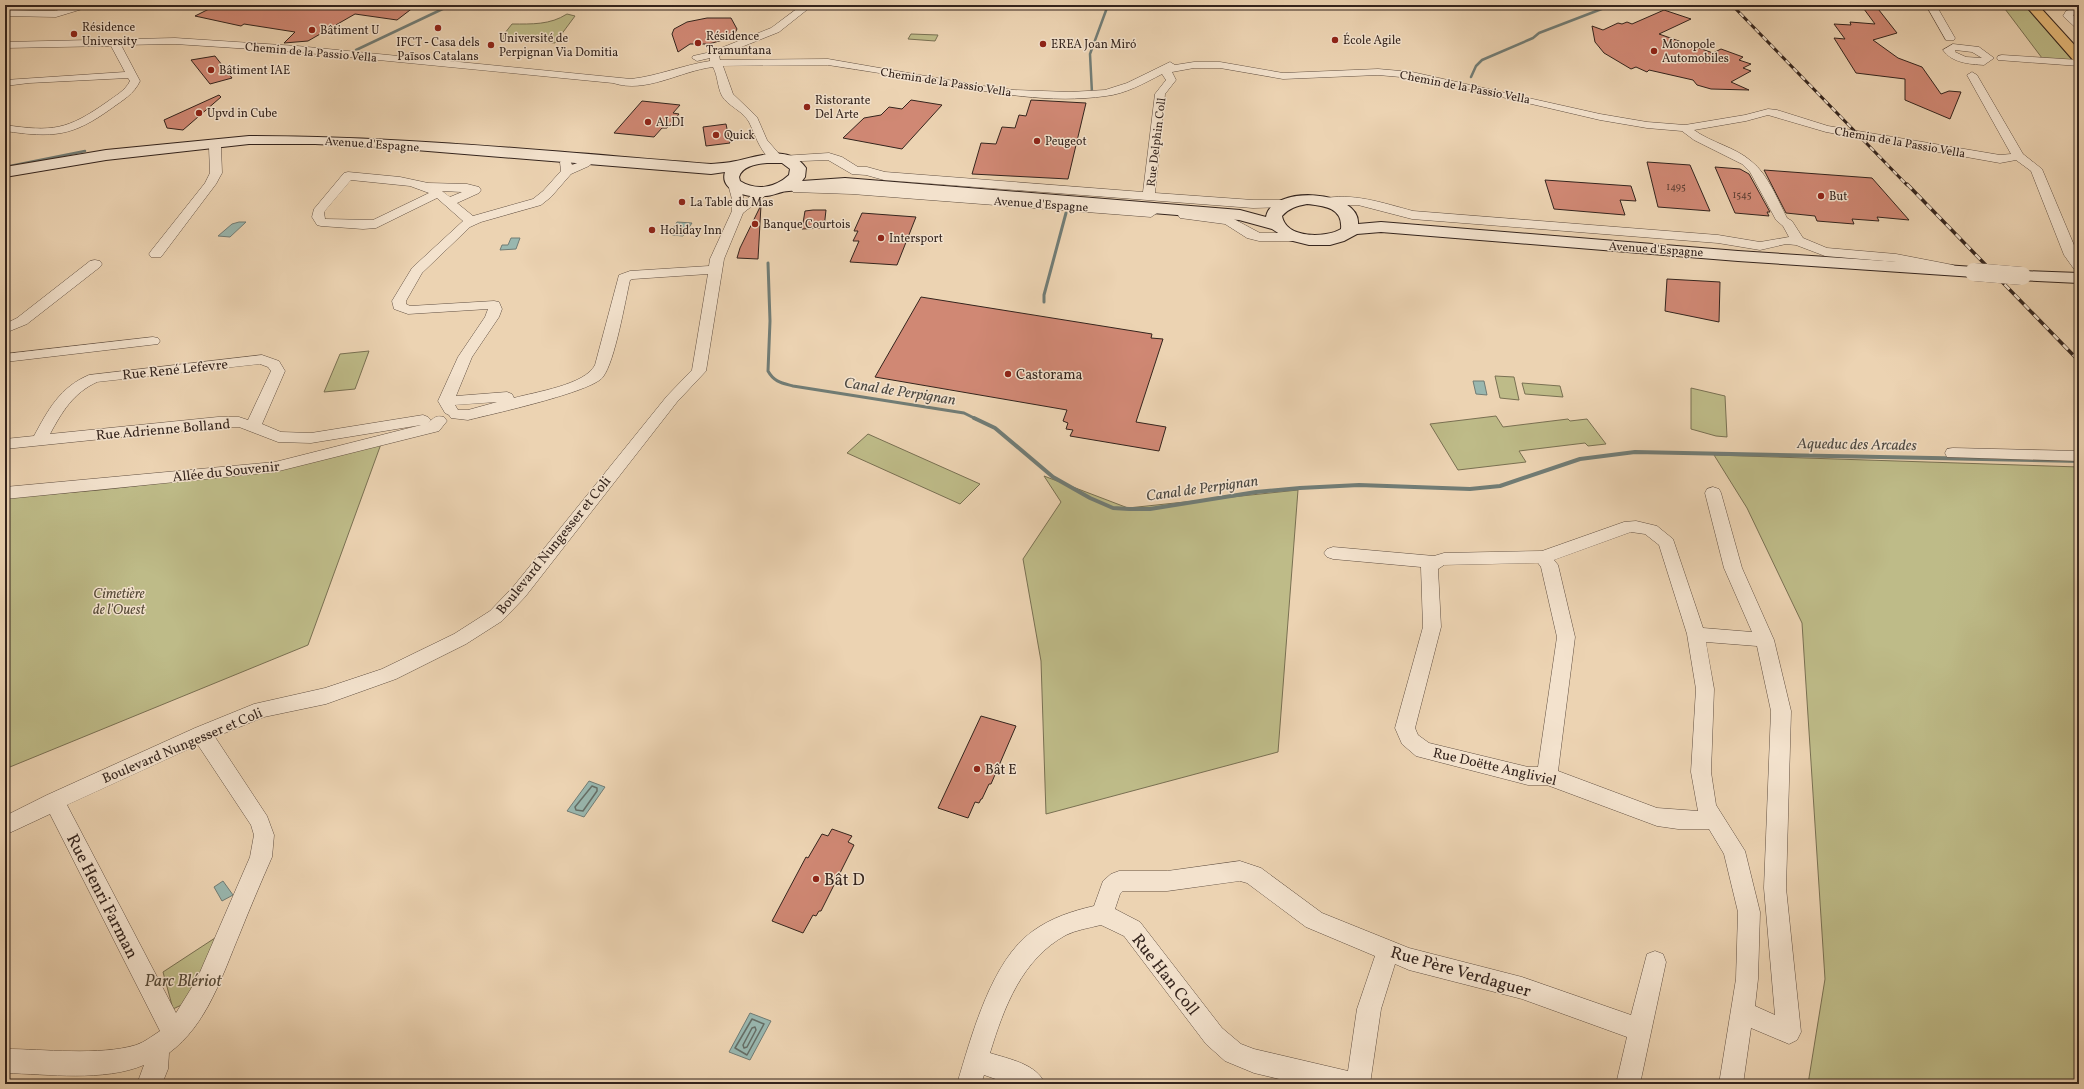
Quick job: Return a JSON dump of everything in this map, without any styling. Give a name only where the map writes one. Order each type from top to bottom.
[{"type":"main road","points":[[2031,5],[2079,57]]},
{"type":"main road","points":[[2035,5],[2079,57]]},
{"type":"main road","name":"Avenue d'Espagne","points":[[5,172],[106,155],[249,140],[315,140],[379,143],[711,169],[780,158]]},
{"type":"main road","name":"Avenue d'Espagne","points":[[5,175],[100,159],[215,147],[304,144],[364,146],[566,167],[585,164],[690,173],[732,182],[746,190],[764,192]]},
{"type":"main road","points":[[764,192],[785,187],[797,177],[801,164],[780,158]]},
{"type":"main road","points":[[732,182],[732,172],[745,163]]},
{"type":"main road","name":"Avenue d'Espagne","points":[[801,164],[819,176],[833,178],[1241,209],[1281,206]]},
{"type":"main road","name":"Avenue d'Espagne","points":[[785,187],[845,183],[1207,212],[1245,216],[1277,226],[1296,237],[1312,240],[1328,240],[1337,238],[1349,231],[1372,227],[1387,227],[1738,256],[2028,276],[2079,278]]},
{"type":"main road","points":[[1277,226],[1274,215],[1281,206],[1301,200],[1325,202],[1342,209],[1352,221],[1349,231]]},
{"type":"main road","name":"Avenue d'Espagne","points":[[1342,209],[1394,222],[1893,262],[1964,271]]},
{"type":"main road","name":"Avenue d'Espagne","points":[[2028,276],[2079,283]]},
{"type":"street","points":[[5,8],[13,5]]},
{"type":"street","points":[[5,13],[56,14],[86,5]]},
{"type":"street","name":"Chemin de la Passio Vella","points":[[5,45],[118,41],[175,41],[297,49],[616,81],[626,84],[653,80],[715,58],[775,30],[808,5]]},
{"type":"street","points":[[1931,5],[1952,42],[1987,57],[2079,57]]},
{"type":"street","points":[[2079,10],[2069,12],[2068,16],[2079,26]]},
{"type":"street","points":[[752,40],[741,51],[741,55],[746,61],[760,64]]},
{"type":"street","points":[[5,128],[42,134],[54,133],[79,126],[128,92],[135,81],[116,46],[118,41]]},
{"type":"street","points":[[1952,42],[1948,50],[1949,52],[1959,59],[1972,75],[1980,92],[2015,148],[2018,156],[2036,169],[2040,182],[2079,266]]},
{"type":"street","points":[[1959,59],[1984,62],[1987,57]]},
{"type":"street","points":[[715,58],[712,71],[716,84],[723,86],[728,96],[753,119],[762,141],[780,158]]},
{"type":"street","name":"Chemin de la Passio Vella","points":[[715,58],[760,64],[828,62],[939,80],[986,90],[1014,93],[1070,95],[1099,94],[1119,90],[1163,70],[1194,65],[1220,65],[1278,75],[1363,72],[1412,75],[1524,98],[1624,122],[1685,128],[1746,118],[1777,121],[1785,119],[1784,114],[1826,129],[2000,159],[2018,156]]},
{"type":"street","points":[[1972,75],[1971,66],[1975,62]]},
{"type":"street","points":[[723,86],[734,76],[760,64]]},
{"type":"street","name":"Rue Delphin Coll","points":[[1149,196],[1160,94],[1171,80],[1170,75],[1163,70]]},
{"type":"street","points":[[5,83],[29,80],[131,75]]},
{"type":"street","points":[[1685,128],[1698,138],[1746,162],[1755,170],[1782,220],[1788,224],[1798,240]]},
{"type":"street","points":[[745,163],[756,154],[762,141]]},
{"type":"street","points":[[156,254],[216,173],[215,147]]},
{"type":"street","name":"Avenue d'Espagne","points":[[801,164],[829,156],[838,159],[856,171],[866,171],[889,177],[1281,206]]},
{"type":"street","points":[[446,413],[465,357],[492,317],[495,310],[494,305],[408,310],[399,306],[399,301],[417,271],[471,221],[537,202],[547,194],[566,167]]},
{"type":"street","points":[[448,203],[474,190],[467,188],[432,191],[376,224],[363,225],[321,222],[318,217],[318,212],[348,176],[406,182],[432,191],[471,221]]},
{"type":"street","name":"Boulevard Nungesser et Coli","points":[[5,826],[202,734],[261,710],[326,696],[389,674],[460,639],[496,616],[519,592],[676,394],[699,371],[717,259],[738,211],[738,199],[732,182]]},
{"type":"street","name":"Avenue d'Espagne","points":[[785,187],[858,190],[1207,217],[1228,221],[1252,235],[1259,237],[1296,237]]},
{"type":"street","points":[[738,211],[764,192]]},
{"type":"street","name":"Avenue d'Espagne","points":[[1325,202],[1348,200],[1384,206],[1412,215],[1718,238],[1760,246],[1775,244],[1784,240],[1798,240],[1826,252],[1896,258],[1964,271]]},
{"type":"street","name":"Avenue d'Espagne","points":[[1342,209],[1351,204],[1368,203]]},
{"type":"street","points":[[1488,220],[1512,229],[1562,236]]},
{"type":"street","points":[[1782,220],[1780,229],[1784,240]]},
{"type":"street","points":[[5,328],[22,321],[95,264]]},
{"type":"street","name":"Rue Adrienne Bolland","points":[[5,444],[218,422],[239,422],[253,426],[278,437],[304,438],[446,413],[565,389],[597,375],[602,365],[624,278],[630,275],[716,270]]},
{"type":"street","points":[[5,358],[152,341]]},
{"type":"street","name":"Rue René Lefevre","points":[[39,441],[65,396],[82,382],[94,378],[262,359],[274,364],[278,371],[253,426]]},
{"type":"street","name":"Allée du Souvenir","points":[[5,493],[275,467],[434,428],[446,413]]},
{"type":"street","points":[[1953,453],[2079,456]]},
{"type":"street","points":[[1713,493],[1733,568],[1765,640],[1781,712],[1775,888],[1778,933],[1789,1032],[1741,1012]]},
{"type":"street","points":[[1333,554],[1434,562],[1444,559],[1543,557],[1630,526],[1644,527],[1659,534],[1667,543],[1696,634],[1705,689],[1700,772],[1706,807],[1734,851],[1749,912],[1747,979],[1731,1084]]},
{"type":"street","points":[[1543,557],[1549,565],[1566,637],[1547,776]]},
{"type":"street","name":"Rue Doëtte Angliviel","points":[[1434,562],[1429,568],[1432,627],[1405,728],[1407,736],[1423,750],[1528,776],[1547,776],[1657,817],[1678,820],[1714,820]]},
{"type":"street","points":[[1696,634],[1765,640]]},
{"type":"street","points":[[149,1084],[156,1069],[165,1041],[198,1001],[261,857],[264,835],[260,822],[202,734]]},
{"type":"street","name":"Rue Henri Farman","points":[[54,802],[165,1041]]},
{"type":"street","name":"Rue Père Verdaguer","points":[[1102,914],[1111,888],[1119,881],[1167,881],[1240,871],[1253,875],[1314,920],[1388,951],[1409,959],[1522,988],[1640,1030]]},
{"type":"street","points":[[969,1084],[976,1060],[1004,983],[1022,956],[1039,940],[1058,928],[1102,914]]},
{"type":"street","name":"Rue Han Coll","points":[[1102,914],[1132,929],[1214,1036],[1233,1052],[1254,1061],[1351,1084]]},
{"type":"street","points":[[1358,1084],[1369,1009],[1388,951]]},
{"type":"street","points":[[1628,1084],[1655,962]]},
{"type":"street","points":[[5,1060],[114,1061],[137,1056],[165,1041]]},
{"type":"street","points":[[976,1060],[1013,1072],[1033,1084]]},
{"type":"green space","points":[[2002,5],[2024,5],[2074,62],[2042,58]]},
{"type":"green space","points":[[567,14],[575,16],[555,43],[501,38],[512,24],[534,24],[547,22],[561,18]]},
{"type":"green space","points":[[911,34],[938,35],[935,41],[908,39]]},
{"type":"green space","points":[[369,351],[355,389],[324,392],[340,354]]},
{"type":"green space","points":[[1495,376],[1514,377],[1519,400],[1500,398]]},
{"type":"green space","points":[[1522,383],[1560,386],[1563,397],[1525,394]]},
{"type":"green space","points":[[1691,388],[1725,396],[1727,437],[1716,436],[1691,429]]},
{"type":"green space","points":[[1496,416],[1503,427],[1568,419],[1570,421],[1587,419],[1606,444],[1588,446],[1585,443],[1519,451],[1526,462],[1458,470],[1430,424]]},
{"type":"green space","points":[[868,434],[980,484],[960,504],[847,453]]},
{"type":"green space","name":"Cimetière de l'Ouest","points":[[381,444],[308,645],[5,769],[5,498],[99,490],[275,470]]},
{"type":"green space","points":[[1714,455],[2079,467],[2079,1084],[1808,1084],[1825,979],[1802,623],[1747,508]]},
{"type":"green space","points":[[1044,476],[1128,508],[1298,490],[1278,752],[1046,814],[1041,661],[1023,559],[1061,502]]},
{"type":"green space","name":"Parc Blériot","points":[[218,936],[194,999],[173,1009],[163,972]]},
{"type":"water","points":[[246,222],[230,237],[218,236],[232,224]]},
{"type":"water","points":[[677,222],[692,223],[683,236],[672,235],[678,228],[674,227]]},
{"type":"water","points":[[511,238],[520,238],[516,249],[500,250],[502,245],[508,245]]},
{"type":"water","points":[[1473,381],[1484,381],[1487,395],[1476,394]]},
{"type":"water","points":[[589,781],[605,787],[584,817],[567,811]]},
{"type":"water","points":[[223,881],[233,895],[222,901],[214,887]]},
{"type":"water","points":[[750,1013],[771,1021],[750,1060],[729,1052]]},
{"type":"building","points":[[217,5],[397,5],[414,7],[397,20],[355,14],[308,41],[284,43],[295,32],[244,24],[241,26],[195,16]]},
{"type":"building","points":[[1861,5],[1875,5],[1897,33],[1873,40],[1898,58],[1922,67],[1941,94],[1949,91],[1961,92],[1950,119],[1905,100],[1905,79],[1856,73],[1834,38],[1845,39],[1834,24],[1851,25],[1850,22],[1875,24]]},
{"type":"building","name":"Monopole Automobiles","points":[[1664,10],[1691,19],[1659,34],[1713,53],[1721,49],[1743,57],[1739,60],[1751,64],[1743,68],[1751,71],[1731,82],[1749,90],[1711,89],[1697,85],[1693,80],[1649,70],[1647,72],[1636,67],[1631,69],[1604,53],[1595,42],[1592,26],[1603,30],[1618,23],[1622,24],[1627,22],[1632,24]]},
{"type":"building","points":[[707,18],[731,18],[737,29],[735,33],[726,39],[709,44],[690,44],[678,52],[672,34],[674,29],[687,22]]},
{"type":"building","name":"Bâtiment IAE","points":[[215,56],[232,78],[210,84],[191,60]]},
{"type":"building","name":"Upvd in Cube","points":[[219,95],[221,97],[183,130],[167,128],[164,120]]},
{"type":"building","points":[[911,100],[942,105],[902,149],[843,138],[864,118],[881,115],[889,107],[902,109]]},
{"type":"building","name":"Peugeot","points":[[1031,100],[1086,103],[1068,179],[972,174],[981,143],[996,144],[1002,127],[1015,128],[1019,115],[1026,116]]},
{"type":"building","name":"ALDI","points":[[642,101],[680,105],[673,113],[679,114],[667,128],[662,128],[654,137],[614,133]]},
{"type":"building","name":"Quick","points":[[726,124],[730,143],[706,146],[703,127]]},
{"type":"building","points":[[1647,162],[1690,165],[1710,211],[1658,207]]},
{"type":"building","points":[[1715,167],[1740,169],[1749,174],[1770,212],[1767,212],[1769,216],[1735,213]]},
{"type":"building","name":"But","points":[[1764,170],[1872,178],[1909,220],[1877,217],[1879,221],[1852,219],[1854,224],[1817,221],[1815,216],[1786,213]]},
{"type":"building","points":[[1545,180],[1631,186],[1636,201],[1620,200],[1625,215],[1554,209]]},
{"type":"building","name":"Banque Courtois","points":[[761,205],[758,259],[737,258],[740,248]]},
{"type":"building","points":[[826,210],[824,228],[802,229],[805,211]]},
{"type":"building","name":"Intersport","points":[[862,213],[916,217],[897,265],[850,262],[859,241],[853,241],[858,231],[854,231]]},
{"type":"building","points":[[1667,279],[1720,282],[1719,322],[1665,311]]},
{"type":"building","name":"Castorama","points":[[921,297],[1152,334],[1151,338],[1163,339],[1136,422],[1166,427],[1159,451],[1070,436],[1073,430],[1066,429],[1068,423],[1063,421],[1067,410],[875,377]]},
{"type":"building","name":"Bât E","points":[[981,716],[1016,726],[991,784],[989,784],[979,803],[975,802],[968,818],[938,808]]},
{"type":"building","name":"Bât D","points":[[832,829],[852,836],[848,842],[854,845],[821,911],[819,911],[816,916],[813,915],[803,933],[772,921],[806,857],[808,858],[822,834],[828,836]]},
{"type":"waterway","points":[[356,50],[451,5]]},
{"type":"waterway","points":[[1092,93],[1090,54],[1108,5]]},
{"type":"waterway","points":[[1471,77],[1476,66],[1482,60],[1533,38],[1539,33],[1612,5]]},
{"type":"waterway","points":[[5,167],[85,151]]},
{"type":"waterway","points":[[1044,302],[1044,295],[1066,213]]},
{"type":"waterway","name":"Canal de Perpignan","points":[[768,263],[770,321],[768,371],[773,378],[782,383],[793,386],[964,413],[974,418]]},
{"type":"waterway","name":"Canal de Perpignan","points":[[974,418],[995,428],[1053,477],[1090,498],[1113,508],[1129,509],[1150,509],[1256,492],[1300,488],[1359,485],[1470,489],[1500,486],[1580,459],[1635,452],[2079,461]]},
{"type":"railway","points":[[1732,5],[1907,185]]},
{"type":"railway","points":[[1907,184],[2079,361]]},
{"type":"place","name":"IFCT - Casa dels Països Catalans","points":[[438,28]]},
{"type":"place","name":"Bâtiment U","points":[[312,30]]},
{"type":"place","name":"Résidence University","points":[[74,34]]},
{"type":"place","name":"École Agile","points":[[1335,40]]},
{"type":"place","name":"Résidence Tramuntana","points":[[698,43]]},
{"type":"place","name":"EREA Joan Miró","points":[[1043,44]]},
{"type":"place","name":"Université de Perpignan Via Domitia","points":[[491,45]]},
{"type":"place","name":"Monopole Automobiles","points":[[1654,51]]},
{"type":"place","name":"Bâtiment IAE","points":[[211,70]]},
{"type":"place","name":"Ristorante Del Arte","points":[[807,107]]},
{"type":"place","name":"Upvd in Cube","points":[[199,113]]},
{"type":"place","name":"ALDI","points":[[648,122]]},
{"type":"place","name":"Quick","points":[[716,135]]},
{"type":"place","name":"Peugeot","points":[[1037,141]]},
{"type":"place","name":"But","points":[[1821,196]]},
{"type":"place","name":"La Table du Mas","points":[[682,202]]},
{"type":"place","name":"Banque Courtois","points":[[755,224]]},
{"type":"place","name":"Holiday Inn","points":[[652,230]]},
{"type":"place","name":"Intersport","points":[[881,238]]},
{"type":"place","name":"Castorama","points":[[1008,374]]},
{"type":"place","name":"Bât E","points":[[977,769]]},
{"type":"place","name":"Bât D","points":[[816,879]]},
{"type":"water label","name":"Aqueduc des Arcades","points":[[1857,444]]}]
